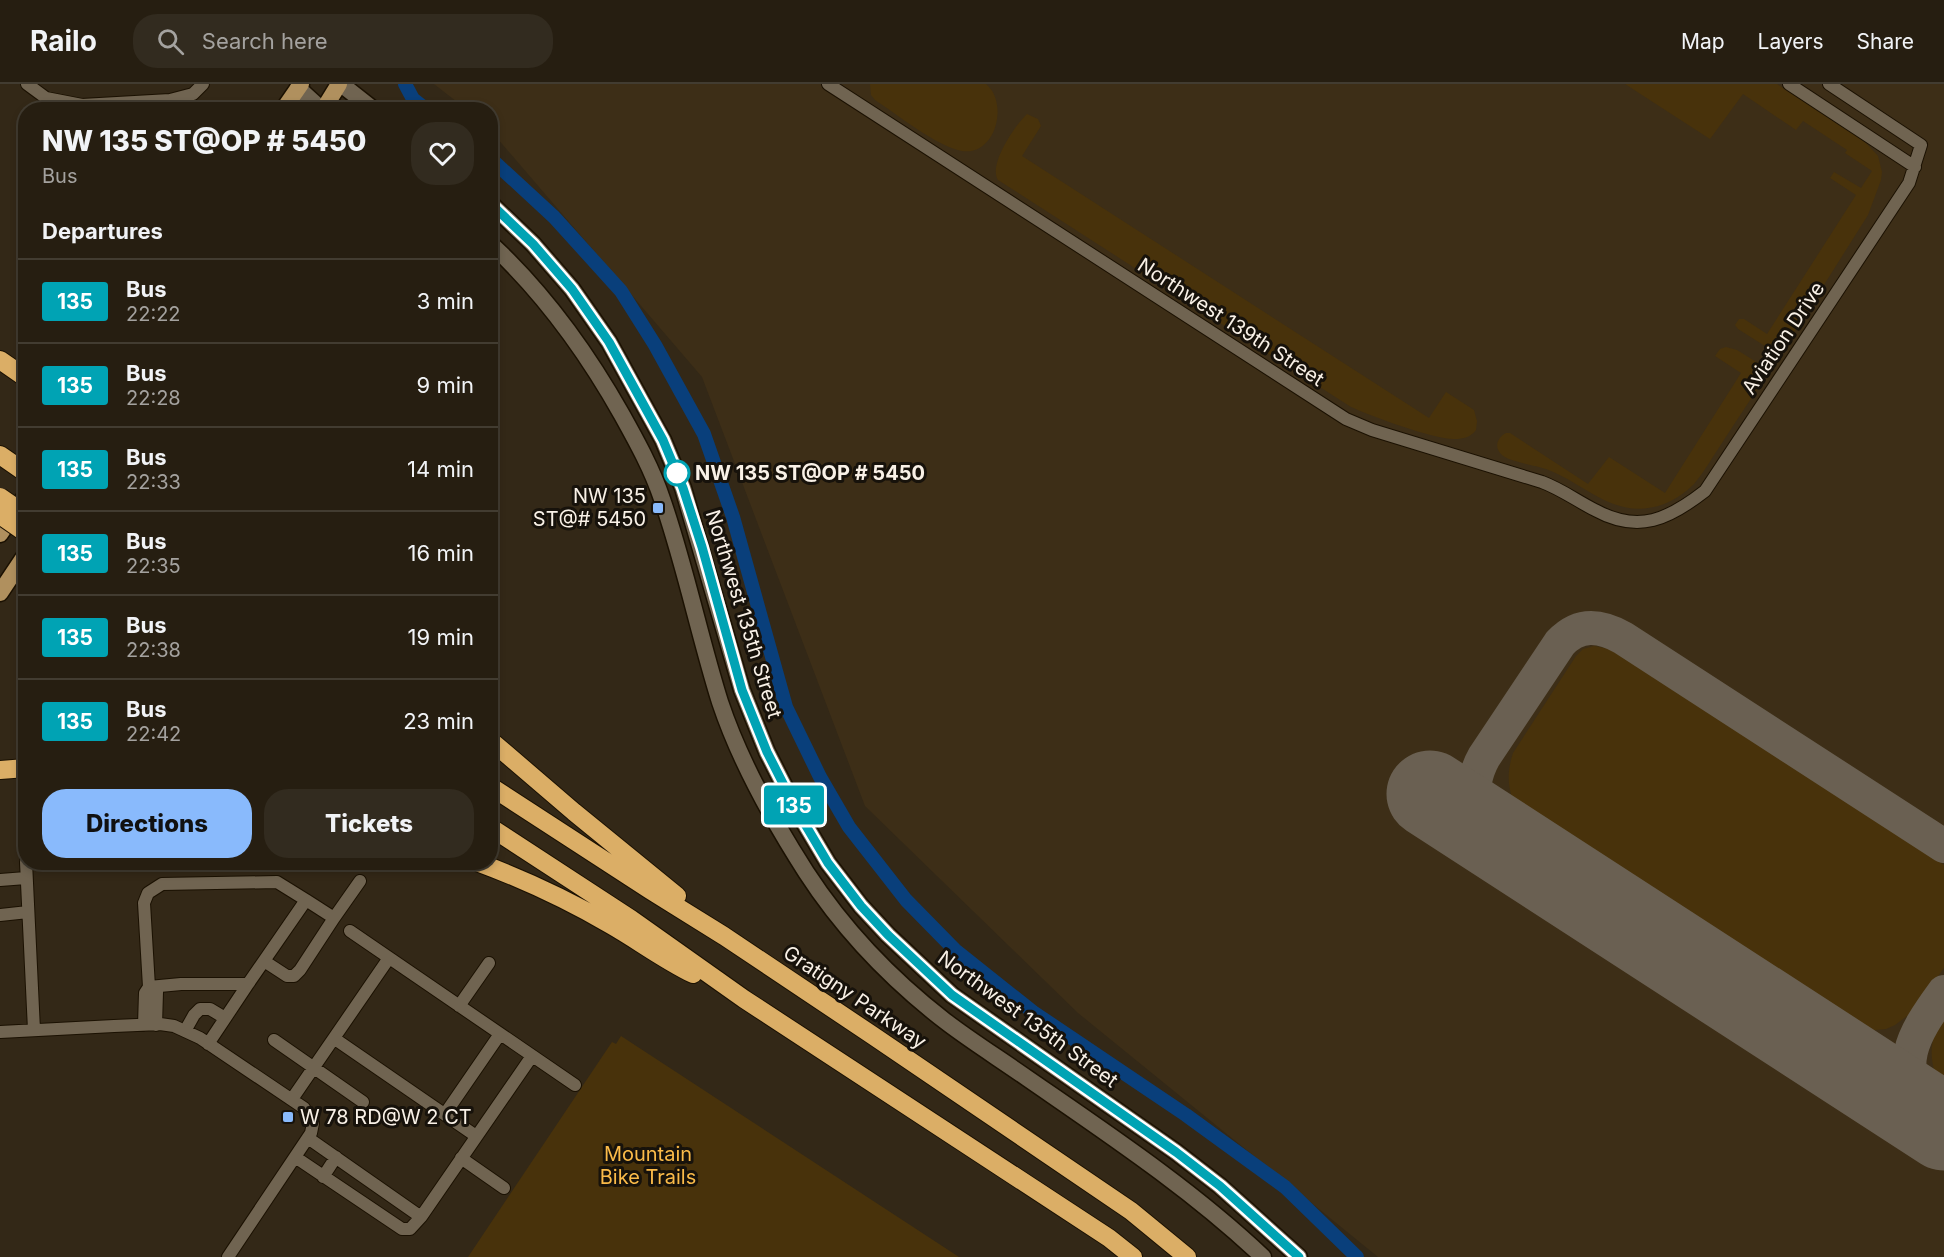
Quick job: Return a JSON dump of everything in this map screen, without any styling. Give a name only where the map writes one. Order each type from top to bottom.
[{"type":"highway","points":[[0,360],[18,372]]},
{"type":"highway","points":[[0,455],[18,467]]},
{"type":"highway","points":[[0,497],[18,509]]},
{"type":"highway","points":[[0,515],[18,527]]},
{"type":"highway","points":[[498,747],[724,936]]},
{"type":"highway","points":[[0,770],[18,769]]},
{"type":"highway","name":"Gratigny Parkway","points":[[498,791],[724,936],[1131,1211],[1187,1257]]},
{"type":"highway","points":[[498,832],[631,919],[744,999],[1109,1238],[1133,1257]]},
{"type":"highway","points":[[496,870],[556,896],[611,925],[676,966],[744,999]]},
{"type":"main road","points":[[328,102],[340,84],[364,102]]},
{"type":"main road","points":[[289,102],[299,86],[315,102]]},
{"type":"main road","name":"Northwest 135th Street","points":[[498,211],[533,244],[572,289],[609,342],[663,440],[683,488],[702,547],[742,690],[767,752],[796,809],[828,863],[861,906],[888,935],[952,995],[1176,1152],[1246,1209],[1299,1257]]},
{"type":"main road","points":[[498,250],[514,265],[560,319],[594,366],[642,451],[662,497],[721,704],[745,765],[779,830],[808,876],[840,919],[877,960],[946,1021],[1161,1172],[1205,1206],[1263,1257]]},
{"type":"main road","points":[[0,534],[18,507]]},
{"type":"main road","points":[[0,593],[18,566]]},
{"type":"street","points":[[27,84],[46,98],[67,102]]},
{"type":"street","points":[[135,102],[170,100],[193,94],[203,84]]},
{"type":"street","name":"Northwest 139th Street","points":[[828,84],[1346,419],[1542,482],[1564,491],[1606,516],[1625,521],[1645,522]]},
{"type":"street","points":[[1789,84],[1915,167]]},
{"type":"street","name":"Aviation Drive","points":[[1645,522],[1664,518],[1682,509],[1705,491],[1909,183],[1922,145],[1829,84]]},
{"type":"street","points":[[27,870],[34,1030]]},
{"type":"street","points":[[0,880],[27,878]]},
{"type":"street","points":[[264,961],[287,976],[294,976],[360,881]]},
{"type":"street","points":[[153,1025],[145,993],[148,987],[144,903],[148,893],[154,888],[162,884],[277,882],[334,918]]},
{"type":"street","points":[[208,1044],[306,900]]},
{"type":"street","points":[[0,915],[28,912]]},
{"type":"street","points":[[350,931],[575,1085]]},
{"type":"street","points":[[292,1099],[389,958]]},
{"type":"street","points":[[459,1006],[489,963]]},
{"type":"street","points":[[148,987],[181,984],[248,984]]},
{"type":"street","points":[[185,1030],[200,1009],[210,1009],[225,1018]]},
{"type":"street","points":[[0,1032],[153,1025],[185,1030],[304,1108],[313,1123],[309,1138],[228,1257]]},
{"type":"street","points":[[445,1114],[500,1034]]},
{"type":"street","points":[[335,1039],[476,1136]]},
{"type":"street","points":[[274,1040],[363,1102]]},
{"type":"street","points":[[295,1157],[402,1229],[410,1229],[421,1217],[532,1056]]},
{"type":"street","points":[[309,1138],[421,1217]]},
{"type":"street","points":[[323,1177],[336,1157]]},
{"type":"street","points":[[461,1158],[504,1188]]},
{"type":"shaded area","points":[[434,84],[1944,84],[1944,1257],[1378,1257],[1078,1013],[865,806],[702,377],[498,139],[498,102],[457,102]]},
{"type":"green space","points":[[870,84],[986,84],[997,103],[997,115],[991,137],[974,150],[962,151],[952,148],[929,137],[875,100],[871,95]]},
{"type":"green space","points":[[1625,84],[1777,84],[1865,142],[1878,156],[1882,172],[1881,180],[1868,215],[1781,353],[1776,353],[1735,325],[1739,319],[1744,319],[1767,334],[1856,195],[1830,178],[1834,172],[1861,188],[1872,171],[1845,153],[1847,150],[1803,121],[1796,130],[1743,94],[1710,139]]},
{"type":"green space","points":[[1027,114],[1038,119],[1041,126],[1022,156],[1429,418],[1446,392],[1474,410],[1477,421],[1476,430],[1464,438],[1433,436],[1351,407],[998,180],[996,173],[1000,155],[1010,136]]},
{"type":"green space","points":[[1726,347],[1737,350],[1766,368],[1768,373],[1698,479],[1684,493],[1664,504],[1647,508],[1616,505],[1546,469],[1517,461],[1499,452],[1497,446],[1501,437],[1510,433],[1588,484],[1609,457],[1665,493],[1741,373],[1715,356],[1720,349]]},
{"type":"green space","points":[[1594,646],[1609,649],[1619,655],[1944,865],[1944,968],[1911,1013],[1886,1029],[1866,1031],[1839,1025],[1529,824],[1522,816],[1510,791],[1509,773],[1513,753],[1576,656],[1583,649]]},
{"type":"green space","points":[[1944,1017],[1944,1090],[1932,1063],[1932,1044],[1938,1026]]},
{"type":"green space","name":"Mountain Bike Trails","points":[[621,1036],[959,1257],[468,1257],[612,1042],[616,1044]]},
{"type":"waterway","points":[[405,84],[417,102]]},
{"type":"waterway","points":[[498,165],[554,217],[621,291],[655,345],[704,434],[733,517],[786,707],[820,777],[849,827],[906,900],[955,950],[1033,1012],[1186,1115],[1285,1187],[1357,1257]]},
{"type":"taxiway","points":[[1472,822],[1475,780],[1484,757],[1560,643],[1575,632],[1590,628],[1606,630],[1623,638],[1944,846]]},
{"type":"taxiway","points":[[1928,1116],[1917,1098],[1911,1082],[1909,1066],[1916,1037],[1944,992]]},
{"type":"runway","points":[[1430,794],[1944,1127]]},
{"type":"bus line","name":"135","points":[[498,211],[533,244],[572,289],[609,342],[663,440],[683,488],[702,547],[742,690],[767,752],[796,809],[828,863],[861,906],[888,935],[952,995],[1176,1152],[1220,1186],[1299,1257]]},
{"type":"place","name":"NW 135 ST@OP # 5450","points":[[677,473]]},
{"type":"place","name":"NW 135 ST@# 5450","points":[[658,508]]},
{"type":"place","name":"W 78 RD@W 2 CT","points":[[288,1117]]}]
